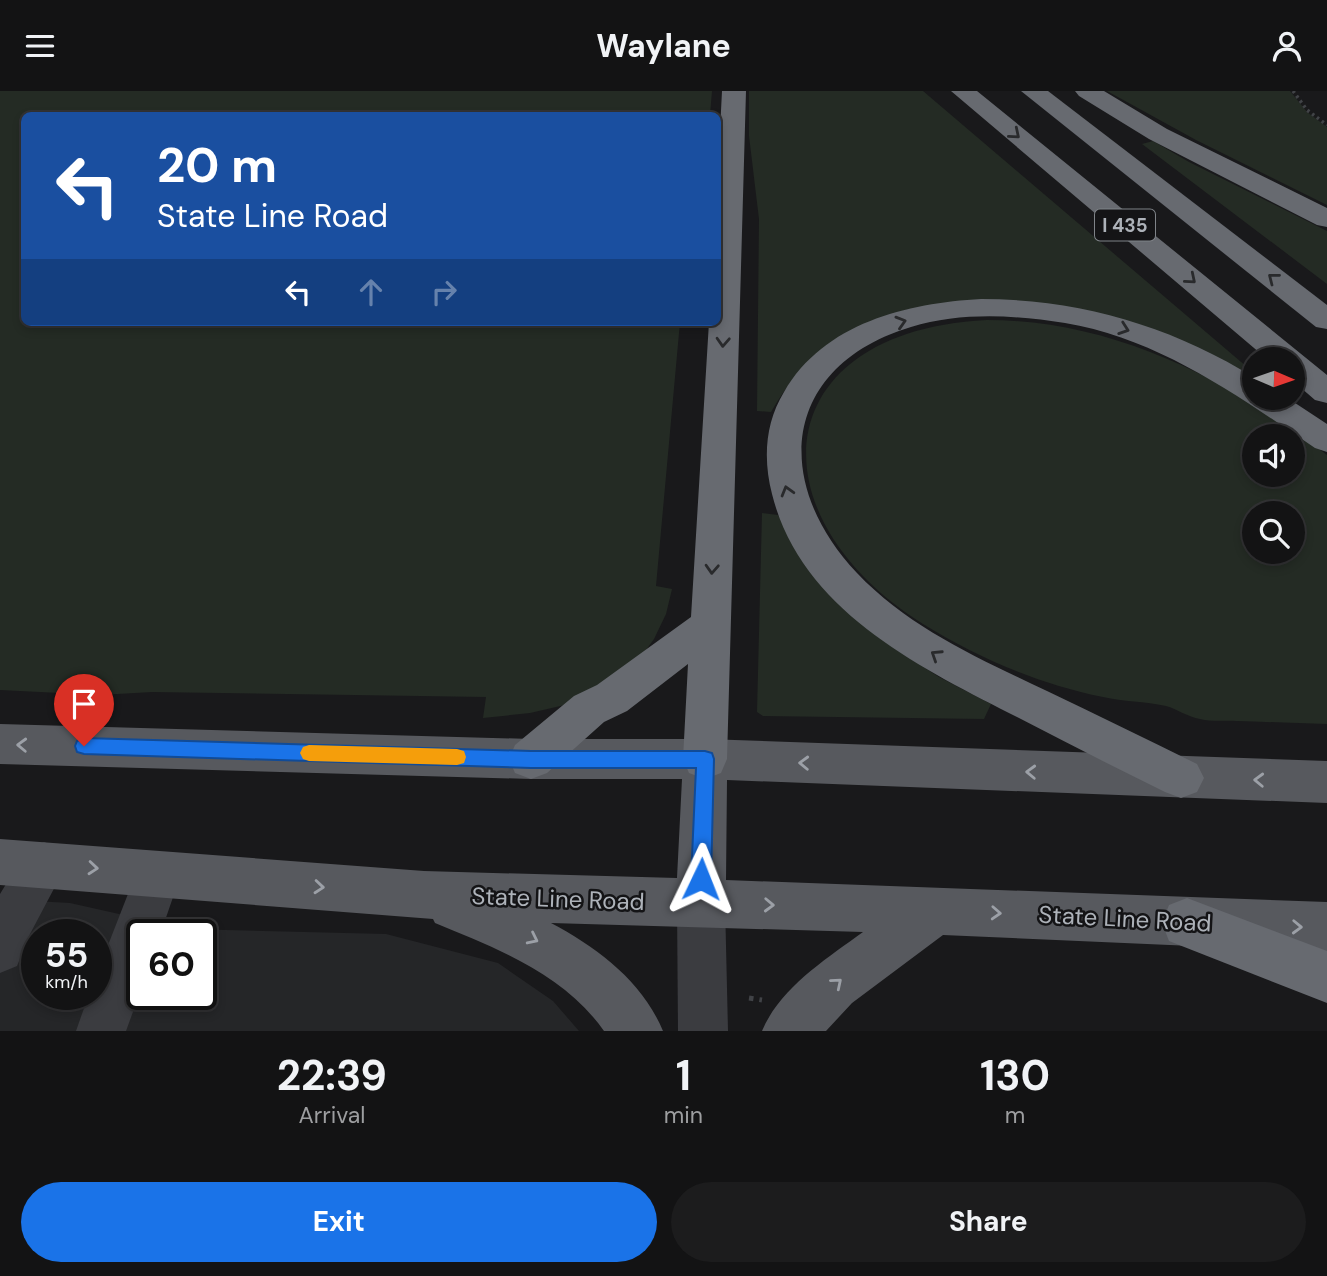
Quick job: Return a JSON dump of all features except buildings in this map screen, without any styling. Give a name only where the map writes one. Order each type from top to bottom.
[{"type":"highway","points":[[705,759],[734,91]]},
{"type":"highway","name":"I 435","points":[[963,91],[1272,347]]},
{"type":"highway","name":"I 435","points":[[1033,91],[1327,320]]},
{"type":"highway","points":[[1087,91],[1158,134],[1327,219]]},
{"type":"highway","points":[[1181,778],[958,669],[890,624],[855,596],[823,561],[790,502],[783,476],[787,422],[807,382],[842,348],[902,321],[976,308],[1046,311],[1111,325],[1204,361],[1242,385]]},
{"type":"highway","points":[[1306,375],[1327,392]]},
{"type":"highway","points":[[1282,410],[1327,440]]},
{"type":"highway","points":[[531,759],[589,709],[612,698],[710,625]]},
{"type":"highway","points":[[1186,923],[1327,977]]},
{"type":"main road","points":[[0,744],[531,759],[705,759],[1327,782]]},
{"type":"main road","points":[[701,903],[705,759]]},
{"type":"main road","name":"State Line Road","points":[[22,863],[424,895],[935,910],[1186,923],[1327,927]]},
{"type":"main road","points":[[424,895],[510,928],[560,953],[620,1005],[636,1031]]},
{"type":"main road","points":[[789,1031],[834,985],[935,910]]},
{"type":"street","points":[[0,949],[10,922],[22,863]]},
{"type":"street","points":[[101,1031],[158,874]]},
{"type":"street","points":[[701,903],[703,1031]]},
{"type":"path","points":[[1293,91],[1307,110],[1327,125]]},
{"type":"shaded area","points":[[0,91],[712,91],[710,112],[21,112],[21,326],[680,326],[656,586],[672,589],[666,614],[654,639],[635,665],[569,704],[530,713],[483,718],[486,697],[152,692],[100,695],[0,690]]},
{"type":"shaded area","points":[[749,91],[923,91],[1242,363],[1242,371],[1130,325],[909,309],[864,325],[828,345],[798,373],[771,412],[757,411],[759,219],[749,136]]},
{"type":"shaded area","points":[[1107,91],[1290,91],[1307,112],[1327,127],[1327,205],[1196,140]]},
{"type":"shaded area","points":[[1153,141],[1189,162],[1327,231],[1327,284],[1142,144]]},
{"type":"shaded area","points":[[987,320],[1080,330],[1168,359],[1242,397],[1242,410],[1262,410],[1284,424],[1242,424],[1242,487],[1305,487],[1305,439],[1327,455],[1327,724],[1205,720],[1166,706],[1111,699],[1056,685],[987,659],[944,636],[923,624],[867,580],[829,532],[809,483],[808,436],[824,393],[860,357],[914,332]]},
{"type":"shaded area","points":[[762,513],[778,515],[791,540],[897,650],[939,677],[991,704],[984,719],[763,716],[757,712]]},
{"type":"shaded area","points":[[0,899],[70,903],[141,919],[126,919],[126,1010],[217,1010],[217,930],[386,934],[498,963],[553,1001],[579,1031],[0,1031]]},
{"type":"slow traffic","points":[[309,753],[457,757]]},
{"type":"route","points":[[84,746],[531,759],[705,759],[701,879]]}]
